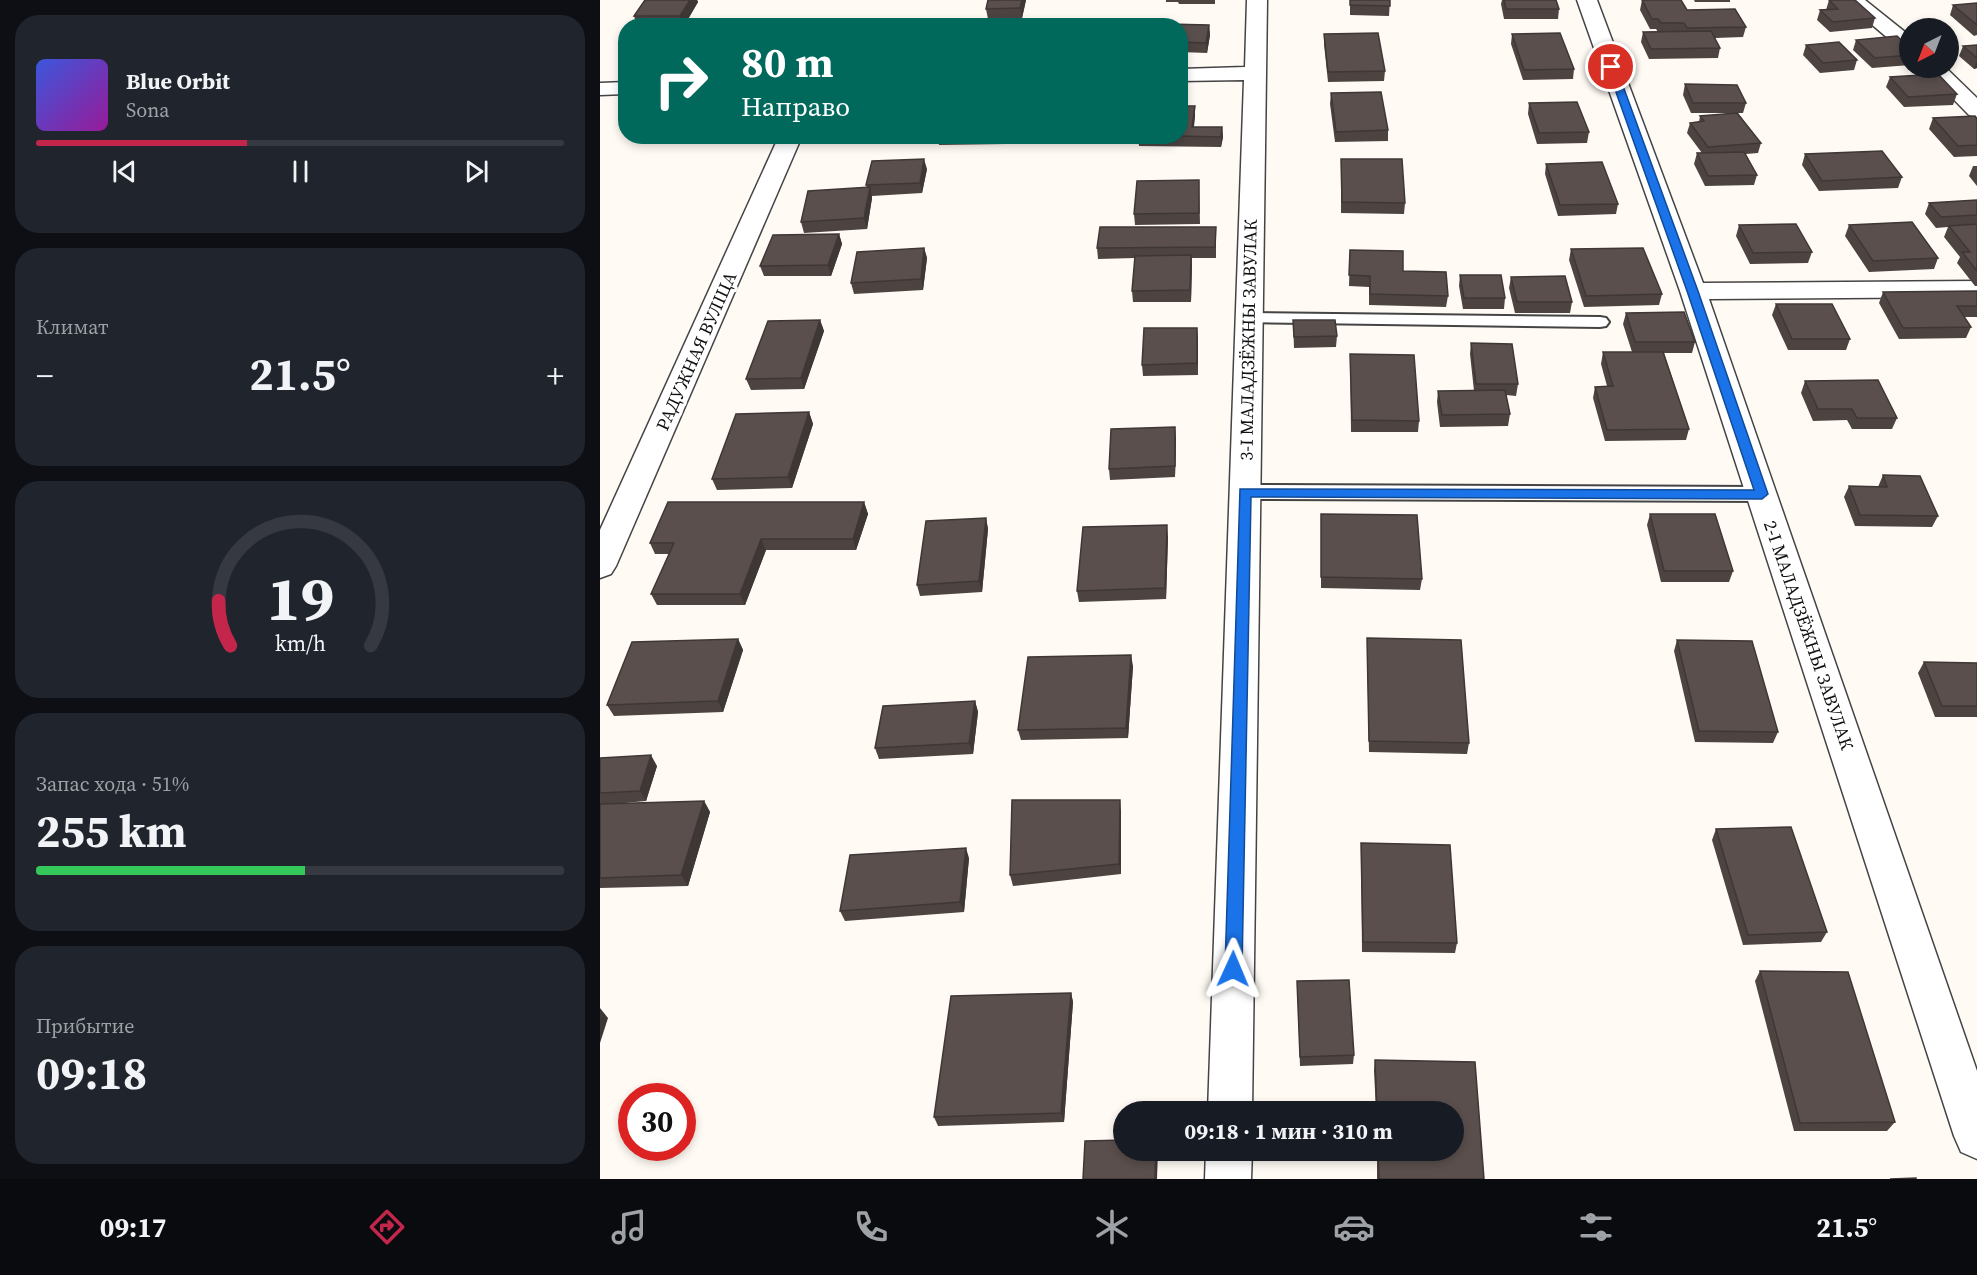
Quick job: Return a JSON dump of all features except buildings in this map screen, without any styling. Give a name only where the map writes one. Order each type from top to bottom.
[{"type":"street","name":"3-І МАЛАДЗЁЖНЫ ЗАВУЛАК","points":[[1230,1101],[1257,0]]},
{"type":"street","name":"2-І МАЛАДЗЁЖНЫ ЗАВУЛАК","points":[[1587,0],[1693,291],[1977,1136]]},
{"type":"street","points":[[1853,0],[1899,38]]},
{"type":"street","points":[[1188,75],[1254,73]]},
{"type":"street","points":[[1944,78],[1977,110]]},
{"type":"street","points":[[600,89],[618,88]]},
{"type":"street","name":"РАДУЖНАЯ ВУЛІЦА","points":[[600,566],[787,144]]},
{"type":"street","points":[[1693,291],[1977,289]]},
{"type":"street","points":[[1228,1179],[1229,1161]]},
{"type":"lane","points":[[1248,318],[1600,322]]},
{"type":"lane","points":[[1245,492],[1762,494]]},
{"type":"route","points":[[1233,969],[1245,492],[1762,494],[1693,291],[1611,67]]}]
